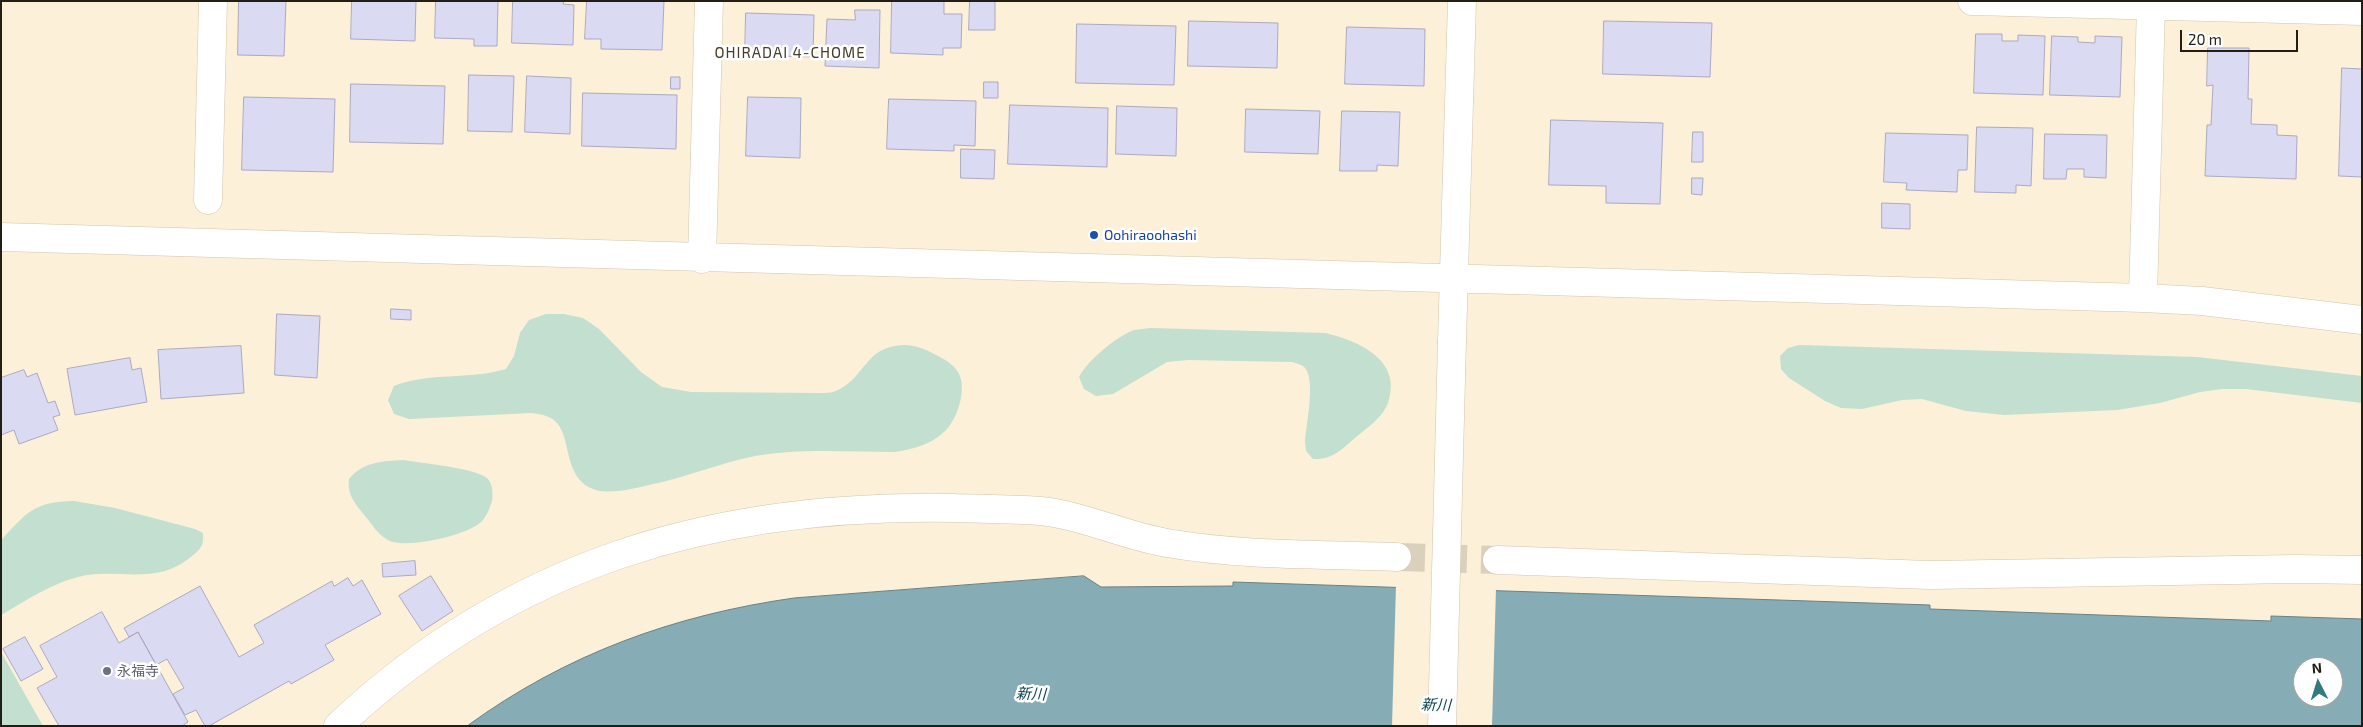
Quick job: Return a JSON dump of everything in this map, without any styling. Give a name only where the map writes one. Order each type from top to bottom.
[{"type":"street","points":[[208,200],[213,1]]},
{"type":"street","points":[[702,259],[709,1]]},
{"type":"street","points":[[1442,726],[1462,1]]},
{"type":"street","points":[[1972,1],[2362,11]]},
{"type":"street","points":[[2143,298],[2151,6]]},
{"type":"street","points":[[1,237],[702,259],[2143,298],[2202,301],[2362,320]]},
{"type":"street","points":[[338,726],[397,675],[440,644],[485,616],[538,588],[629,550],[697,532],[784,516],[890,507],[1046,512],[1143,538],[1200,548],[1396,557]]},
{"type":"street","points":[[1497,560],[1930,574],[2296,569],[2362,570]]},
{"type":"green space","points":[[546,314],[564,314],[583,318],[599,329],[641,372],[662,387],[691,392],[831,392],[848,384],[873,356],[881,350],[905,345],[927,350],[956,369],[961,379],[962,387],[960,404],[949,427],[939,436],[921,446],[895,452],[807,451],[755,456],[662,482],[628,490],[613,491],[599,491],[582,482],[575,473],[561,429],[555,421],[544,415],[531,413],[409,419],[394,414],[388,400],[394,386],[421,379],[478,374],[506,369],[514,356],[520,333],[529,320]]},
{"type":"green space","points":[[1151,328],[1325,333],[1351,341],[1364,347],[1384,364],[1389,375],[1391,388],[1388,403],[1374,422],[1342,449],[1332,456],[1313,459],[1306,451],[1305,442],[1310,401],[1309,380],[1307,371],[1303,366],[1292,362],[1188,360],[1167,362],[1113,394],[1096,396],[1084,389],[1079,377],[1095,357],[1111,343],[1127,333],[1134,330]]},
{"type":"green space","points":[[1799,345],[2197,357],[2362,376],[2362,403],[2246,389],[2222,389],[2200,392],[2160,403],[2117,410],[2004,415],[1966,411],[1922,399],[1902,400],[1862,409],[1841,408],[1825,401],[1789,378],[1781,369],[1780,356],[1788,348]]},
{"type":"green space","points":[[403,460],[461,469],[482,475],[488,479],[492,487],[492,501],[484,519],[464,531],[436,540],[396,543],[384,538],[352,499],[349,490],[349,479],[354,473],[367,466],[380,462]]},
{"type":"green space","points":[[74,501],[115,508],[195,529],[203,533],[203,541],[200,549],[192,556],[165,571],[151,574],[93,574],[78,577],[48,588],[1,615],[1,540],[32,510],[49,504]]},
{"type":"green space","points":[[1,652],[43,726],[1,726]]},
{"type":"water","name":"新川","points":[[1084,576],[1101,587],[1233,586],[1233,582],[1930,605],[1930,609],[2271,621],[2271,616],[2362,619],[2362,726],[467,726],[543,678],[582,658],[664,627],[750,605],[794,598]]},
{"type":"pier","points":[[1396,585],[1496,588],[1492,726],[1392,726]]},
{"type":"building","points":[[239,1],[286,1],[284,56],[238,55]]},
{"type":"building","points":[[352,1],[416,1],[415,41],[351,39]]},
{"type":"building","points":[[436,1],[498,1],[497,46],[474,46],[474,39],[435,38]]},
{"type":"building","points":[[513,1],[564,1],[563,4],[574,5],[573,45],[512,43]]},
{"type":"building","points":[[587,1],[664,1],[662,50],[601,49],[601,39],[585,39]]},
{"type":"building","points":[[892,1],[944,1],[944,14],[962,14],[961,48],[943,48],[943,55],[891,53]]},
{"type":"building","points":[[970,1],[995,1],[995,30],[969,30]]},
{"type":"building","points":[[855,10],[880,10],[879,68],[825,66],[827,19],[855,20]]},
{"type":"building","points":[[746,13],[814,15],[813,57],[745,55]]},
{"type":"building","points":[[1189,21],[1278,23],[1277,68],[1188,66]]},
{"type":"building","points":[[1604,21],[1712,23],[1710,77],[1603,74]]},
{"type":"building","points":[[1077,24],[1176,26],[1174,85],[1076,83]]},
{"type":"building","points":[[1347,27],[1425,29],[1424,86],[1345,84]]},
{"type":"building","points":[[1976,34],[2002,34],[2002,41],[2018,41],[2018,35],[2045,36],[2043,95],[1974,93]]},
{"type":"building","points":[[2052,36],[2078,37],[2078,42],[2095,43],[2095,36],[2122,37],[2120,97],[2050,95]]},
{"type":"building","points":[[2208,48],[2249,48],[2248,99],[2252,99],[2251,124],[2277,125],[2277,135],[2297,136],[2296,179],[2205,176],[2207,125],[2211,125],[2213,85],[2207,86]]},
{"type":"building","points":[[2342,68],[2362,69],[2362,177],[2339,176]]},
{"type":"building","points":[[469,75],[514,76],[512,132],[468,131]]},
{"type":"building","points":[[527,76],[571,78],[570,134],[525,132]]},
{"type":"building","points":[[671,77],[680,77],[680,89],[671,89]]},
{"type":"building","points":[[984,82],[998,82],[998,98],[984,98]]},
{"type":"building","points":[[351,84],[445,86],[443,144],[350,142]]},
{"type":"building","points":[[583,93],[677,95],[676,149],[582,146]]},
{"type":"building","points":[[244,97],[335,99],[333,172],[242,170]]},
{"type":"building","points":[[748,97],[801,98],[800,158],[746,156]]},
{"type":"building","points":[[889,99],[976,101],[975,146],[954,145],[954,151],[887,149]]},
{"type":"building","points":[[1010,105],[1108,108],[1107,167],[1008,164]]},
{"type":"building","points":[[1117,106],[1177,108],[1176,156],[1116,154]]},
{"type":"building","points":[[1246,109],[1320,111],[1318,154],[1245,152]]},
{"type":"building","points":[[1342,111],[1400,112],[1398,166],[1377,165],[1377,171],[1340,171]]},
{"type":"building","points":[[1551,120],[1663,123],[1660,204],[1606,203],[1606,186],[1549,185]]},
{"type":"building","points":[[1977,127],[2033,128],[2031,186],[2016,185],[2016,193],[1975,192]]},
{"type":"building","points":[[1693,132],[1703,132],[1703,162],[1692,162]]},
{"type":"building","points":[[1886,133],[1968,135],[1967,170],[1958,170],[1957,192],[1906,190],[1907,183],[1884,182]]},
{"type":"building","points":[[2045,134],[2107,135],[2106,178],[2084,177],[2084,169],[2067,169],[2066,179],[2044,179]]},
{"type":"building","points":[[961,149],[995,150],[994,179],[961,178]]},
{"type":"building","points":[[1692,178],[1703,178],[1702,195],[1692,194]]},
{"type":"building","points":[[1882,203],[1910,204],[1910,229],[1882,228]]},
{"type":"building","points":[[391,309],[411,310],[411,320],[391,319]]},
{"type":"building","points":[[277,314],[320,316],[317,378],[275,375]]},
{"type":"building","points":[[241,346],[244,393],[161,399],[158,350]]},
{"type":"building","points":[[130,358],[132,370],[141,368],[147,402],[75,415],[67,369]]},
{"type":"building","points":[[24,370],[27,377],[37,373],[48,403],[55,401],[60,415],[53,417],[58,430],[19,444],[14,430],[1,435],[1,378]]},
{"type":"building","points":[[415,561],[416,575],[383,577],[382,564]]},
{"type":"building","points":[[431,576],[453,611],[422,631],[399,596]]},
{"type":"building","points":[[348,578],[353,586],[362,580],[381,614],[325,645],[334,660],[291,684],[289,681],[209,726],[205,726],[196,710],[185,715],[173,694],[184,688],[167,659],[156,665],[138,632],[129,637],[124,628],[200,586],[239,657],[264,643],[254,625],[332,581],[334,586]]},
{"type":"building","name":"永福寺","points":[[102,612],[119,643],[138,632],[188,722],[182,726],[59,726],[37,688],[57,677],[40,646]]},
{"type":"building","points":[[25,637],[43,669],[21,681],[3,649]]},
{"type":"tunnel","points":[[1397,557],[1497,560]]},
{"type":"place","name":"Oohiraoohashi","points":[[1094,235]]},
{"type":"place","name":"永福寺","points":[[107,671]]},
{"type":"district","name":"OHIRADAI 4-CHOME","points":[[790,53]]}]
